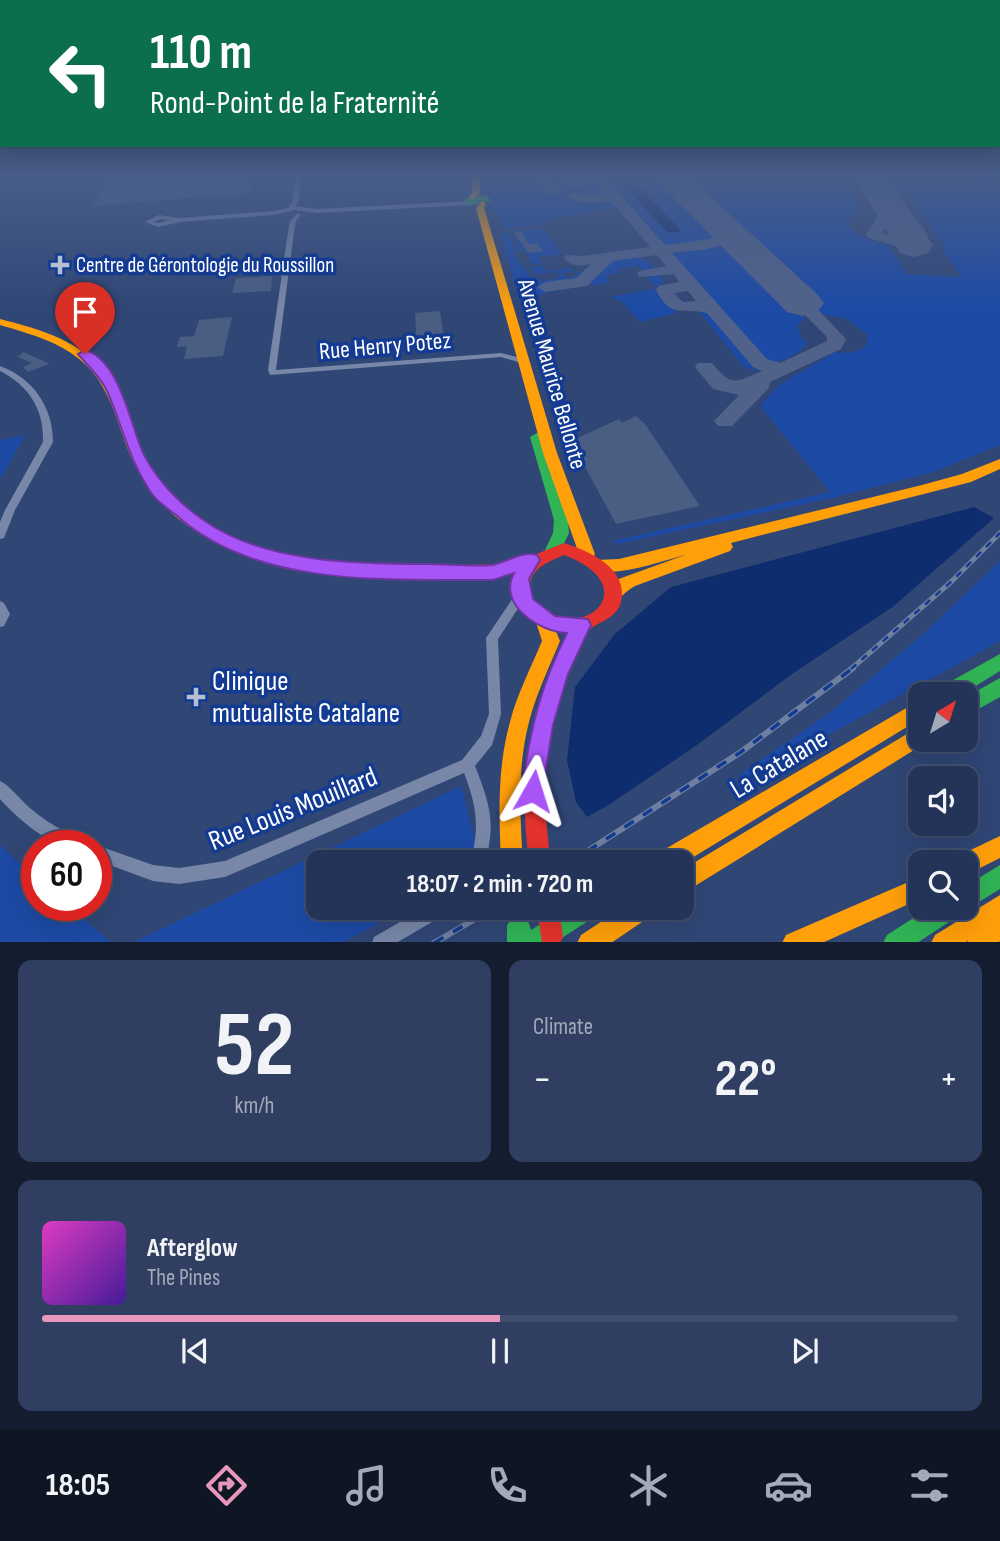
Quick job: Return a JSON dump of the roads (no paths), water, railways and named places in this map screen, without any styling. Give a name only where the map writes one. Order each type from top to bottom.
[{"type":"main road","name":"Avenue Maurice Bellonte","points":[[480,220],[511,354],[531,402],[541,460],[561,520],[561,533],[553,550]]},
{"type":"main road","name":"Avenue Maurice Bellonte","points":[[483,220],[531,388],[570,512],[587,554]]},
{"type":"main road","points":[[0,322],[67,344],[92,361],[114,391],[136,453],[159,491],[197,525],[225,540],[287,562],[384,572],[493,572],[553,550],[564,549],[587,554],[602,565],[612,584],[613,595]]},
{"type":"main road","points":[[602,565],[619,565],[922,490],[966,478],[1000,464]]},
{"type":"main road","points":[[537,615],[555,624],[581,625],[603,614],[619,586],[629,580],[761,536],[936,493],[1000,470]]},
{"type":"main road","points":[[520,592],[520,579],[531,560]]},
{"type":"main road","points":[[493,572],[520,592],[551,641],[519,722],[512,765],[509,813],[511,850]]},
{"type":"main road","points":[[538,850],[531,810],[533,771],[542,725],[558,674],[581,625]]},
{"type":"main road","points":[[966,682],[1000,662]]},
{"type":"main road","points":[[978,700],[1000,687]]},
{"type":"main road","name":"La Catalane","points":[[685,850],[908,716]]},
{"type":"main road","name":"La Catalane","points":[[694,875],[908,742]]},
{"type":"main road","points":[[978,858],[1000,847]]},
{"type":"main road","points":[[978,891],[1000,876]]},
{"type":"main road","points":[[796,942],[908,893]]},
{"type":"main road","points":[[945,942],[1000,906]]},
{"type":"main road","points":[[518,920],[521,942]]},
{"type":"main road","points":[[550,920],[553,942]]},
{"type":"main road","points":[[534,942],[569,920]]},
{"type":"main road","points":[[591,942],[624,920]]},
{"type":"main road","points":[[897,942],[931,920]]},
{"type":"main road","points":[[980,942],[1000,926]]},
{"type":"street","points":[[167,220],[179,220]]},
{"type":"street","name":"Rue Henry Potez","points":[[293,220],[272,370],[274,373],[511,354]]},
{"type":"street","points":[[0,368],[13,375],[41,404],[48,416],[50,431],[48,442],[10,510],[0,535]]},
{"type":"street","points":[[481,850],[485,837],[482,800],[467,765],[487,740],[495,714],[492,638],[502,620],[514,608],[520,592]]},
{"type":"street","points":[[0,606],[4,614],[0,622]]},
{"type":"street","points":[[502,620],[537,615]]},
{"type":"street","name":"Rue Louis Mouillard","points":[[112,858],[153,873],[180,877],[225,869],[467,765]]},
{"type":"street","points":[[0,788],[30,819],[47,830]]},
{"type":"street","points":[[382,942],[419,920]]},
{"type":"railway","points":[[851,669],[952,581],[1000,533]]},
{"type":"railway","points":[[589,850],[741,752],[853,668]]},
{"type":"railway","points":[[436,942],[473,920]]},
{"type":"place","name":"Centre de Gérontologie du Roussillon","points":[[60,265]]},
{"type":"place","name":"Clinique mutualiste Catalane","points":[[196,697]]}]
